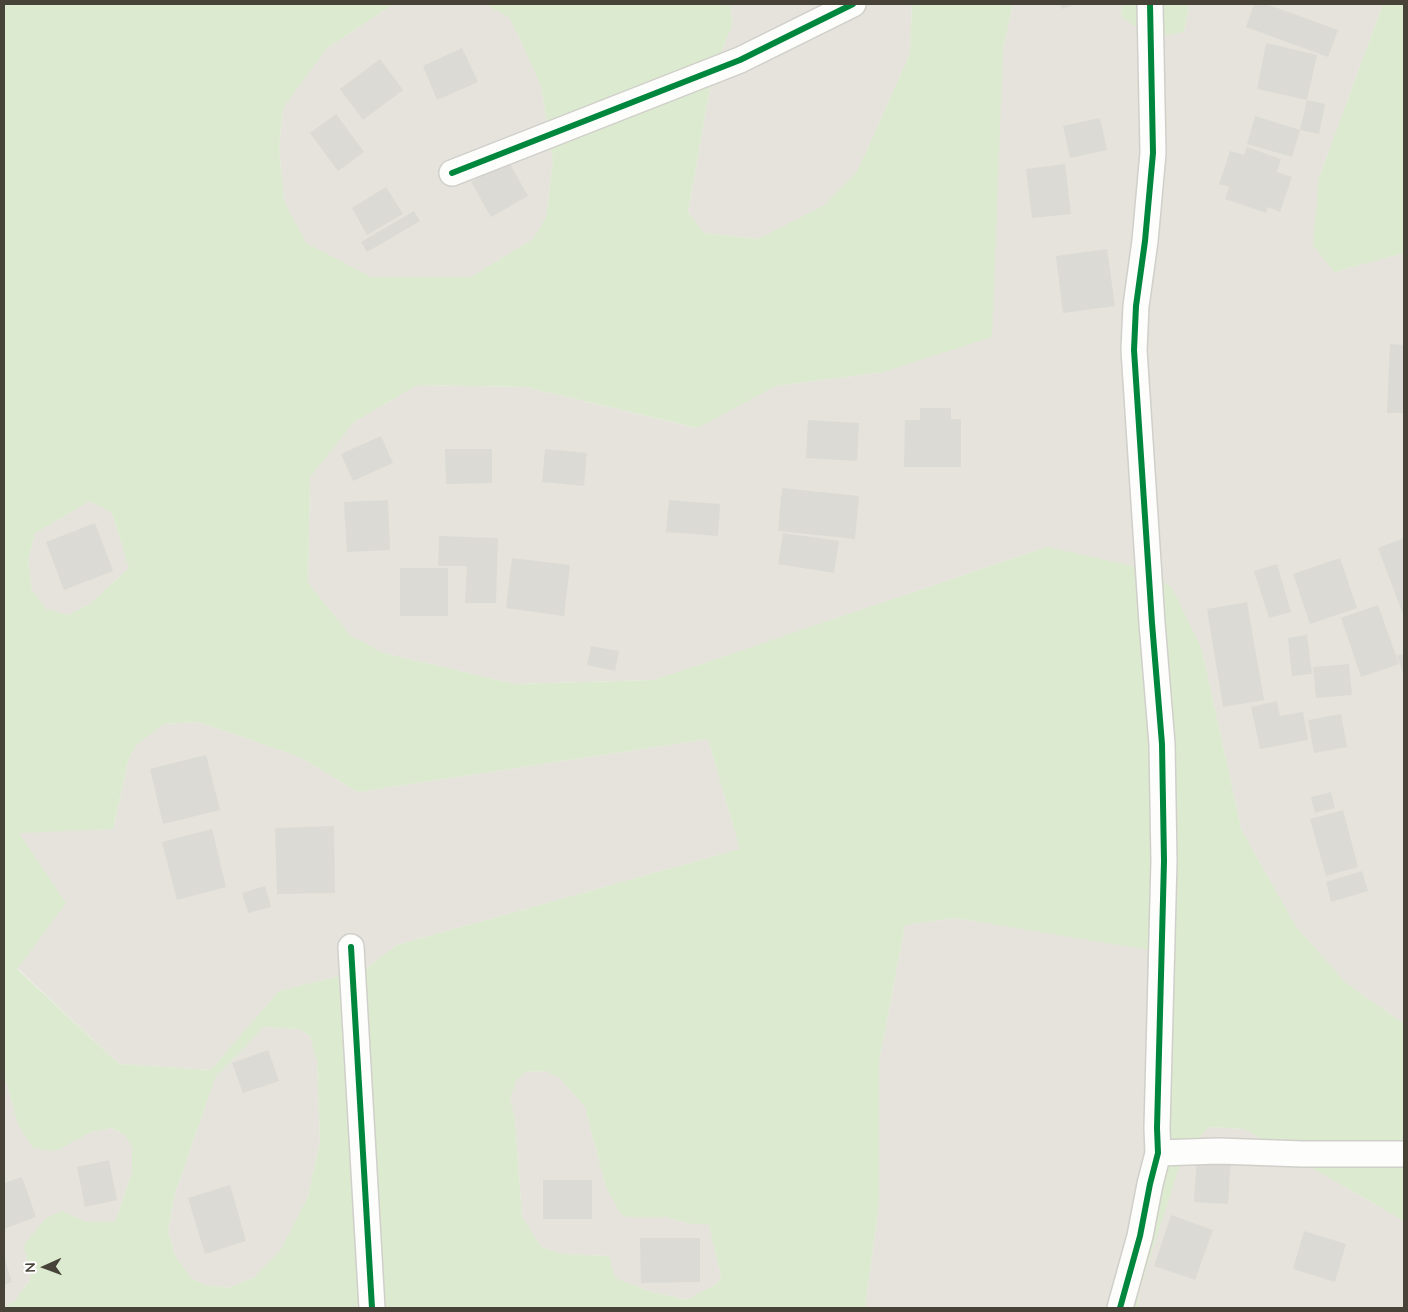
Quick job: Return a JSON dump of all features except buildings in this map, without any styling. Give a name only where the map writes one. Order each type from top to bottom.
[{"type":"street","points":[[452,173],[740,60],[853,4]]},
{"type":"street","points":[[1120,1308],[1140,1236],[1158,1153],[1157,1128],[1164,861],[1162,744],[1134,350],[1136,306],[1145,241],[1153,152],[1150,4]]},
{"type":"street","points":[[351,947],[372,1308]]},
{"type":"street","points":[[1158,1153],[1219,1151],[1303,1154],[1404,1154]]},
{"type":"shaded area","points":[[394,4],[486,4],[510,18],[541,85],[553,161],[546,218],[533,239],[471,277],[371,277],[306,244],[284,201],[279,148],[283,108],[327,48]]},
{"type":"shaded area","points":[[731,4],[912,4],[910,54],[858,170],[825,205],[759,239],[704,233],[688,212],[712,76],[732,25]]},
{"type":"shaded area","points":[[1013,4],[1121,4],[1122,17],[1184,32],[1189,4],[1383,4],[1319,178],[1334,272],[1404,253],[1404,1024],[1346,983],[1296,927],[1241,829],[1202,650],[1047,547],[654,680],[515,684],[383,653],[350,635],[308,583],[310,477],[354,422],[417,385],[526,387],[696,428],[776,386],[883,372],[1003,50]]},
{"type":"shaded area","points":[[90,501],[112,513],[129,568],[90,604],[68,615],[46,609],[32,590],[28,561],[35,533]]},
{"type":"shaded area","points":[[199,722],[300,757],[358,792],[708,739],[740,849],[397,945],[364,970],[279,991],[211,1070],[119,1064],[17,968],[66,903],[18,832],[113,829],[128,760],[136,745],[164,724]]},
{"type":"shaded area","points":[[955,918],[1162,951],[1160,1114],[1107,1308],[865,1308],[879,1203],[879,1062],[905,925]]},
{"type":"shaded area","points":[[263,1027],[299,1029],[310,1036],[317,1061],[320,1141],[308,1197],[280,1251],[255,1277],[229,1288],[204,1285],[191,1278],[175,1256],[168,1231],[175,1193],[216,1076]]},
{"type":"shaded area","points":[[546,1071],[560,1078],[585,1107],[606,1187],[626,1217],[666,1217],[691,1224],[709,1224],[721,1276],[717,1284],[687,1300],[649,1291],[615,1278],[608,1256],[562,1254],[541,1247],[522,1217],[515,1120],[510,1099],[516,1080],[526,1072]]},
{"type":"shaded area","points":[[4,1074],[18,1124],[56,1151],[91,1132],[112,1128],[125,1135],[132,1147],[132,1172],[115,1222],[86,1222],[63,1211],[24,1245],[31,1278],[15,1301],[5,1308],[4,1307]]},
{"type":"shaded area","points":[[1209,1127],[1245,1129],[1404,1221],[1404,1308],[1138,1308],[1139,1292],[1183,1154]]},
{"type":"green space","points":[[4,4],[394,4],[327,48],[283,108],[279,148],[284,201],[306,243],[371,277],[471,277],[533,239],[546,218],[553,161],[541,85],[510,18],[486,4],[731,4],[732,25],[712,76],[688,212],[704,233],[758,239],[825,205],[858,170],[910,54],[912,4],[1013,4],[1003,50],[992,337],[883,372],[776,386],[697,428],[526,387],[417,385],[354,422],[310,477],[308,583],[350,635],[383,653],[515,684],[654,680],[1047,547],[1145,569],[1172,588],[1202,650],[1241,829],[1296,927],[1346,983],[1404,1024],[1404,1221],[1245,1129],[1209,1127],[1183,1155],[1139,1292],[1138,1308],[1107,1308],[1160,1114],[1162,952],[955,918],[905,925],[879,1062],[879,1203],[865,1308],[4,1308],[15,1301],[31,1278],[24,1245],[46,1218],[63,1211],[86,1222],[115,1222],[132,1172],[132,1147],[125,1135],[112,1128],[91,1132],[56,1151],[33,1148],[18,1124],[4,1074]],"holes":[[[90,501],[112,513],[129,568],[90,604],[68,615],[46,609],[32,590],[28,561],[35,533]],[[199,722],[300,757],[358,792],[708,739],[740,849],[397,945],[364,970],[279,991],[211,1070],[119,1064],[17,969],[66,903],[19,833],[113,829],[128,760],[136,745],[164,724]],[[263,1027],[299,1029],[310,1036],[317,1061],[320,1141],[308,1197],[280,1251],[255,1277],[229,1288],[204,1285],[191,1278],[175,1256],[168,1231],[175,1193],[216,1076]],[[546,1071],[560,1078],[585,1107],[606,1187],[621,1214],[626,1217],[666,1217],[691,1224],[709,1224],[721,1276],[717,1284],[686,1300],[649,1291],[615,1278],[609,1256],[562,1254],[541,1247],[522,1217],[515,1120],[510,1099],[516,1080],[526,1072]]]},
{"type":"green space","points":[[1121,4],[1189,4],[1184,32],[1151,38],[1122,17]]},
{"type":"green space","points":[[1383,4],[1404,4],[1404,253],[1334,272],[1313,245],[1319,178]]},
{"type":"cycle path","points":[[452,173],[740,60],[853,4]]},
{"type":"cycle path","points":[[1120,1308],[1140,1236],[1158,1153],[1157,1128],[1164,861],[1162,744],[1134,350],[1136,306],[1145,241],[1153,153],[1150,4]]},
{"type":"cycle path","points":[[351,947],[372,1308]]}]
